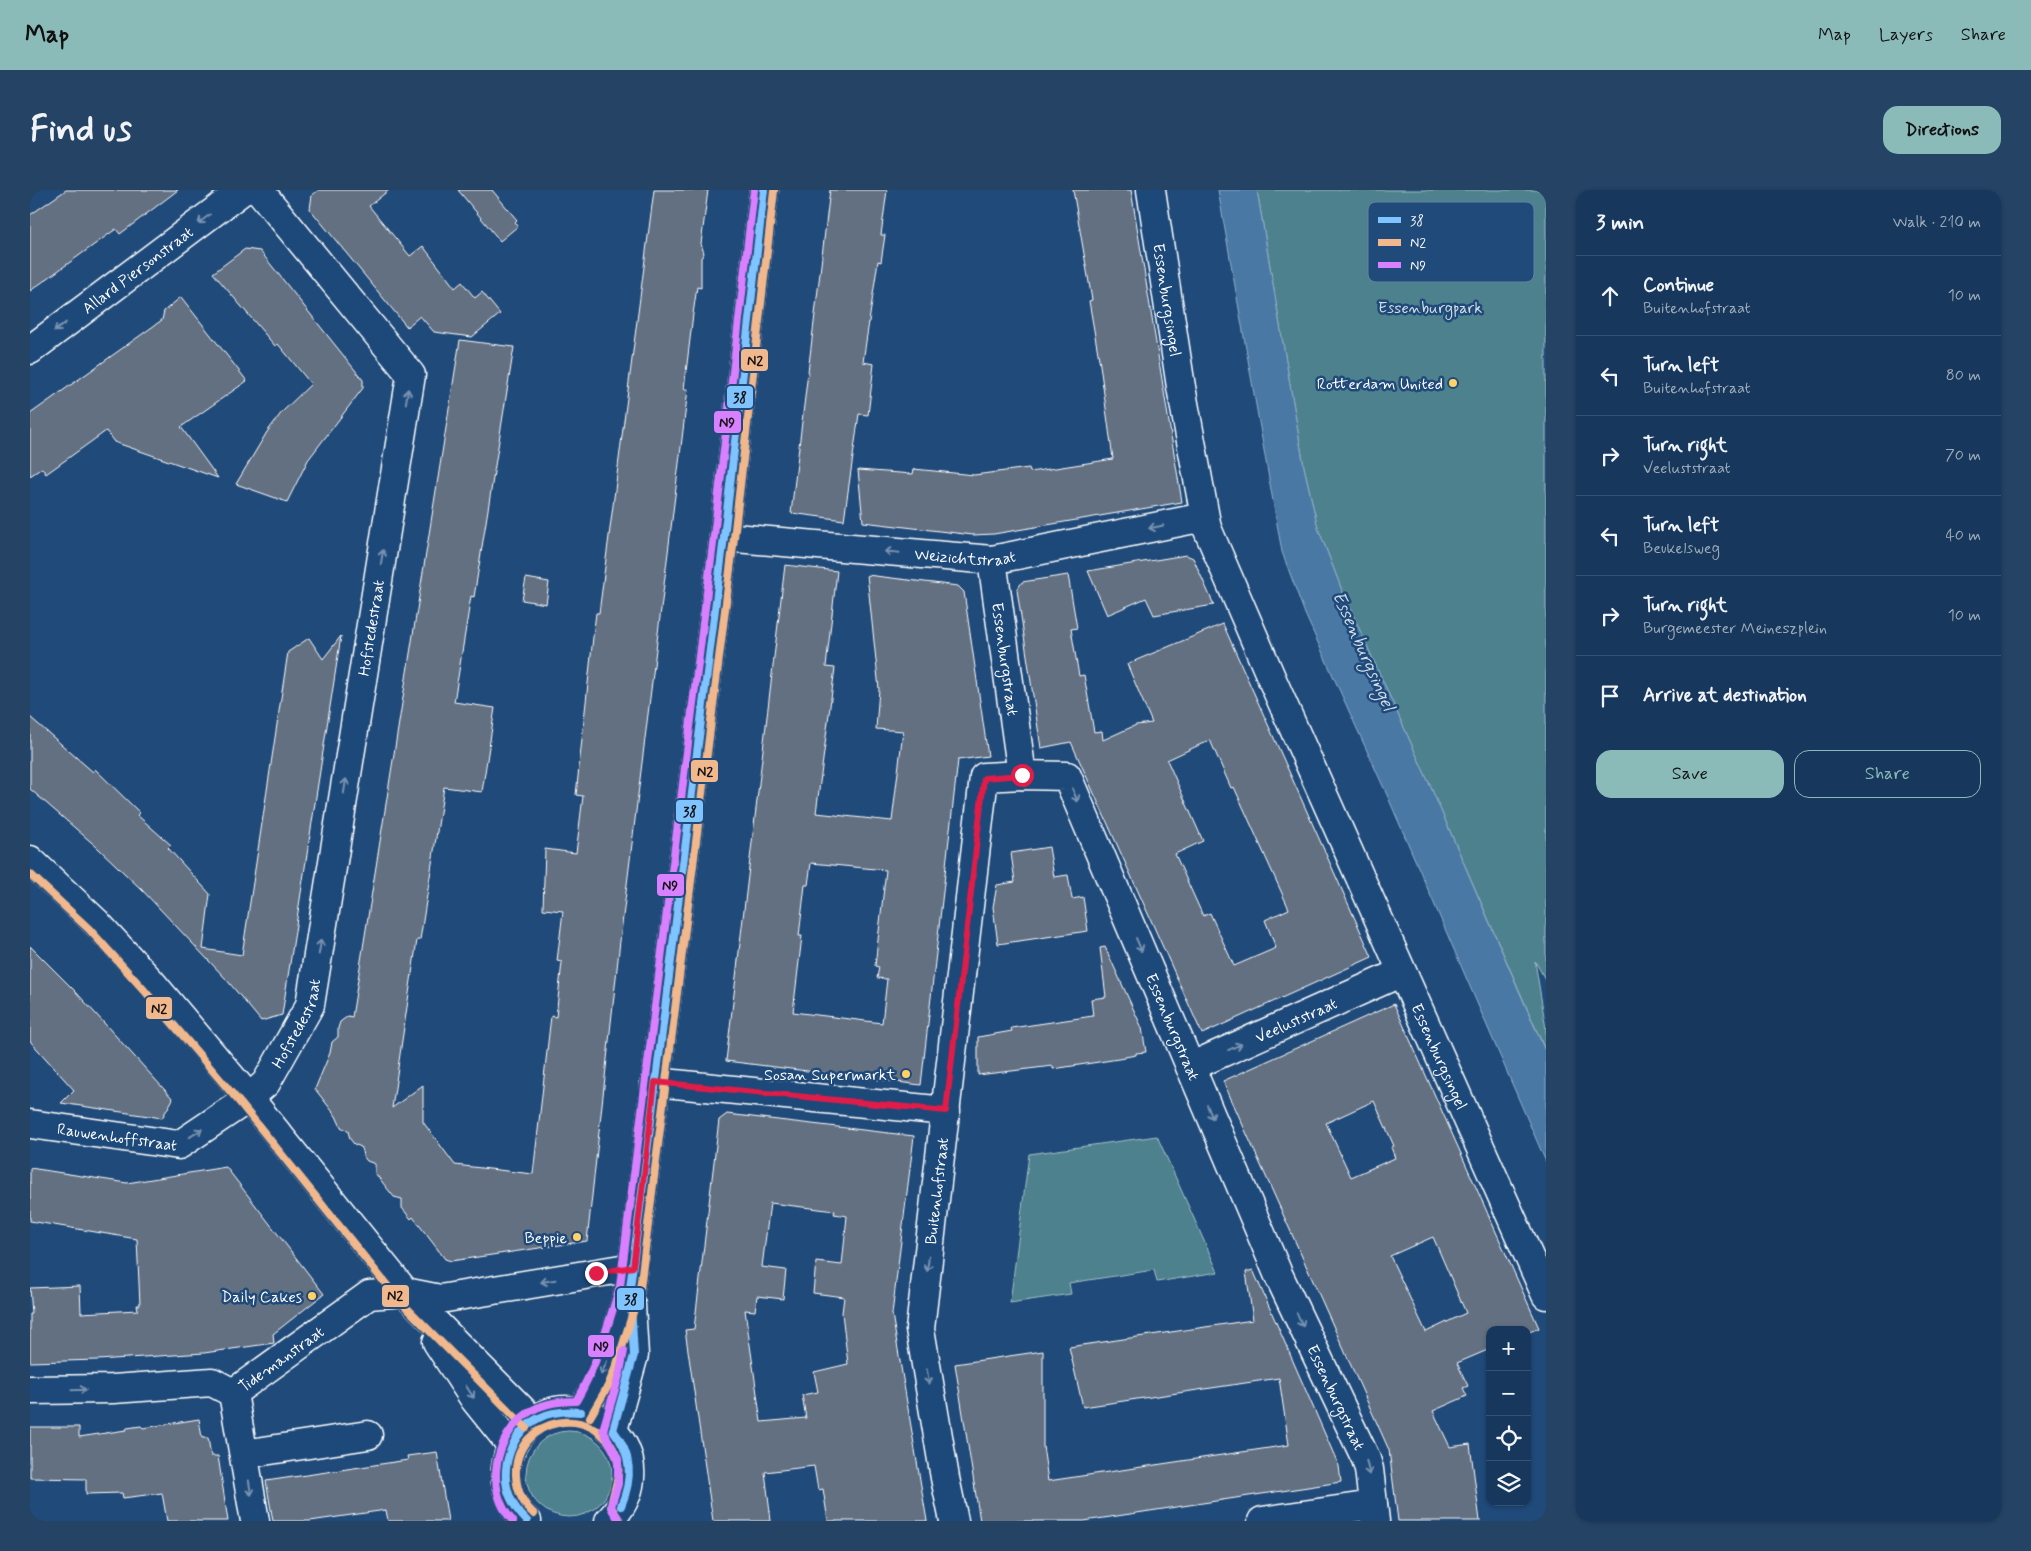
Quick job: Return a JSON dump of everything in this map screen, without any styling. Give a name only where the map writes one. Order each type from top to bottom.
[{"type":"street","name":"Allard Piersonstraat","points":[[30,350],[243,190]]},
{"type":"street","name":"Hofstedestraat","points":[[249,1098],[266,1083],[310,1005],[410,376],[259,190]]},
{"type":"street","points":[[581,1412],[599,1381],[608,1360],[631,1278],[724,537],[764,190]]},
{"type":"street","name":"Essenburgsingel","points":[[1151,190],[1181,387],[1204,517],[1274,684],[1546,1295]]},
{"type":"street","name":"Weizichtstraat","points":[[724,537],[992,560],[1204,517]]},
{"type":"street","name":"Essenburgstraat","points":[[992,560],[1022,775],[1067,776],[1279,1276],[1366,1459],[1369,1469],[1374,1513]]},
{"type":"street","name":"Buitenhofstraat","points":[[954,1521],[920,1329],[984,778],[1022,775]]},
{"type":"street","points":[[30,860],[96,922],[152,983],[249,1098],[405,1292],[475,1400],[512,1446]]},
{"type":"street","name":"Veeluststraat","points":[[1190,1067],[1402,972]]},
{"type":"street","points":[[655,1082],[946,1111]]},
{"type":"street","name":"Rauwenhoffstraat","points":[[30,1124],[179,1145],[249,1098]]},
{"type":"street","points":[[613,1430],[634,1355],[631,1278]]},
{"type":"street","name":"Tidemanstraat","points":[[30,1390],[113,1388],[212,1382],[233,1393],[369,1295],[405,1292],[440,1299],[631,1278]]},
{"type":"street","points":[[405,1292],[533,1421]]},
{"type":"street","points":[[233,1393],[255,1521]]},
{"type":"street","points":[[525,1520],[510,1497],[506,1484],[505,1471],[512,1446],[522,1431],[533,1421],[557,1412],[581,1412],[600,1420],[613,1430],[625,1449],[630,1468],[629,1488],[621,1516]]},
{"type":"street","points":[[244,1454],[368,1435]]},
{"type":"street","points":[[1262,1521],[1374,1513]]},
{"type":"green space","name":"Essenburgpark","points":[[1257,190],[1546,190],[1546,981],[1535,961],[1546,1029],[1546,1052],[1429,783],[1343,593],[1318,528],[1304,467]]},
{"type":"green space","points":[[1157,1136],[1218,1272],[1157,1282],[1154,1270],[1069,1283],[1071,1294],[1010,1303],[1029,1154]]},
{"type":"green space","points":[[569,1431],[585,1434],[593,1438],[605,1450],[609,1458],[612,1474],[609,1490],[605,1498],[593,1510],[585,1514],[569,1517],[553,1514],[545,1510],[533,1498],[529,1490],[526,1474],[529,1458],[533,1450],[545,1438],[553,1434]]},
{"type":"water","points":[[1218,190],[1257,190],[1304,467],[1318,528],[1343,593],[1429,783],[1546,1053],[1546,1162],[1387,795],[1305,614],[1282,552]]},
{"type":"building","points":[[66,190],[178,190],[120,234],[116,229],[30,291],[30,215]]},
{"type":"building","points":[[319,190],[389,190],[369,206],[410,256],[423,246],[455,288],[462,282],[475,298],[482,292],[500,314],[472,337],[434,332],[420,316],[407,327],[310,209],[312,195]]},
{"type":"building","points":[[458,190],[492,190],[517,220],[515,222],[518,226],[500,241]]},
{"type":"building","points":[[654,190],[708,190],[701,244],[704,253],[701,258],[701,288],[697,287],[684,389],[688,389],[620,941],[587,1241],[451,1261],[445,1259],[413,1217],[411,1219],[402,1208],[402,1199],[394,1197],[375,1173],[375,1164],[367,1161],[363,1156],[361,1147],[354,1144],[350,1139],[348,1131],[341,1127],[336,1116],[315,1089],[330,1053],[332,1042],[338,1037],[340,1022],[348,1016],[352,1017],[460,340],[514,347],[474,597],[471,596],[454,702],[495,708],[482,792],[444,787],[420,940],[417,940],[392,1108],[423,1085],[423,1122],[455,1165],[533,1174],[551,1016],[556,1017],[562,962],[557,961],[563,911],[543,909],[545,849],[576,853],[583,796],[576,795],[593,637],[596,613],[599,613]]},
{"type":"building","points":[[830,190],[887,190],[881,235],[885,235],[881,262],[878,261],[863,362],[874,364],[868,415],[859,414],[844,520],[791,513]]},
{"type":"building","points":[[1073,190],[1131,190],[1182,502],[994,534],[973,535],[863,522],[858,470],[913,474],[914,469],[974,475],[1029,468],[1030,472],[1113,459],[1089,301],[1092,300]]},
{"type":"building","points":[[245,249],[260,251],[363,380],[363,388],[308,460],[287,502],[236,484],[267,432],[282,412],[311,384],[278,344],[275,346],[213,273]]},
{"type":"building","points":[[181,297],[247,381],[181,427],[218,478],[114,442],[106,431],[46,474],[42,468],[30,476],[30,414],[162,320],[164,311]]},
{"type":"building","points":[[1186,555],[1193,558],[1214,605],[1154,615],[1146,598],[1107,615],[1088,571]]},
{"type":"building","points":[[785,565],[837,571],[826,667],[835,668],[816,813],[892,821],[903,731],[876,729],[879,689],[867,575],[958,586],[964,592],[988,756],[958,760],[921,1085],[726,1061]],"holes":[[[811,863],[886,870],[875,966],[879,967],[877,978],[887,979],[882,1023],[793,1012],[802,936],[799,936],[805,885],[808,885]]]},
{"type":"building","points":[[1068,575],[1077,628],[1071,629],[1079,676],[1084,675],[1094,732],[1102,731],[1103,740],[1136,725],[1152,723],[1127,664],[1223,624],[1372,957],[1202,1034],[1071,742],[1041,748],[1017,590],[1022,582]],"holes":[[[1210,740],[1231,788],[1234,787],[1289,909],[1265,920],[1276,948],[1234,966],[1210,913],[1203,916],[1175,854],[1203,841],[1167,760]]]},
{"type":"building","points":[[526,578],[549,582],[546,604],[522,600]]},
{"type":"building","points":[[341,636],[282,1015],[261,1021],[226,979],[142,890],[98,848],[30,789],[30,717],[93,772],[95,769],[140,813],[137,815],[171,845],[168,848],[210,894],[203,949],[242,955],[288,652],[309,638],[323,659]]},
{"type":"building","points":[[1049,847],[1054,877],[1068,875],[1072,899],[1083,897],[1088,931],[998,944],[993,907],[997,885],[1015,882],[1011,853]]},
{"type":"building","points":[[30,946],[75,991],[173,1099],[162,1118],[61,1103],[74,1090],[30,1041]]},
{"type":"building","points":[[1105,947],[1142,1028],[1146,1052],[1136,1053],[1136,1055],[1125,1058],[1053,1069],[1053,1066],[978,1075],[978,1037],[1012,1031],[1011,1028],[1093,1016],[1091,999],[1106,997],[1100,948]]},
{"type":"building","points":[[1394,1004],[1539,1328],[1531,1331],[1531,1326],[1486,1326],[1486,1351],[1457,1363],[1468,1386],[1463,1388],[1467,1396],[1433,1411],[1450,1447],[1470,1444],[1480,1521],[1398,1521],[1389,1450],[1223,1081]],"holes":[[[1374,1101],[1394,1146],[1391,1147],[1395,1158],[1351,1177],[1326,1123]],[[1433,1237],[1466,1313],[1426,1332],[1390,1256]]]},
{"type":"building","points":[[727,1114],[914,1136],[892,1314],[927,1521],[828,1521],[823,1489],[818,1490],[814,1466],[765,1472],[771,1521],[713,1521],[685,1330],[694,1329],[719,1120]],"holes":[[[770,1203],[835,1211],[834,1214],[847,1216],[842,1265],[816,1262],[813,1293],[844,1297],[842,1313],[848,1364],[814,1372],[818,1392],[802,1395],[806,1418],[761,1422],[745,1310],[755,1311],[757,1296],[783,1299],[786,1270],[762,1267]]]},
{"type":"building","points":[[226,1167],[324,1294],[273,1334],[274,1343],[204,1353],[98,1360],[30,1362],[30,1314],[32,1314],[30,1288],[80,1286],[81,1313],[138,1310],[137,1305],[140,1305],[137,1239],[30,1221],[30,1168],[127,1183]]},
{"type":"building","points":[[1253,1270],[1339,1466],[1341,1482],[1084,1521],[980,1521],[955,1364],[1043,1351],[1043,1446],[1048,1481],[1289,1445],[1279,1378],[1083,1407],[1069,1347],[1253,1320],[1246,1272]]},
{"type":"building","points":[[199,1419],[202,1438],[208,1438],[211,1456],[218,1456],[228,1521],[167,1521],[162,1493],[123,1498],[122,1493],[86,1494],[86,1479],[30,1478],[30,1427],[79,1427],[79,1437],[126,1430],[127,1428],[141,1426],[143,1428]]},
{"type":"building","points":[[437,1452],[448,1521],[388,1521],[386,1510],[310,1521],[273,1521],[266,1481],[408,1460],[407,1456]]},
{"type":"transit line","name":"N9","points":[[513,1521],[504,1509],[498,1495],[496,1480],[497,1464],[507,1435],[516,1423],[539,1407],[563,1401],[576,1401],[596,1359],[620,1286],[714,536],[754,190]]},
{"type":"transit line","name":"38","points":[[613,1430],[634,1355],[630,1288],[724,537],[764,190]]},
{"type":"transit line","name":"N2","points":[[590,1417],[608,1386],[617,1364],[640,1289],[734,538],[774,191]]},
{"type":"transit line","name":"N2","points":[[30,874],[89,929],[144,990],[241,1104],[398,1299],[526,1428]]},
{"type":"transit line","name":"N9","points":[[620,1521],[611,1506],[618,1484],[618,1459],[603,1430],[620,1372],[624,1351]]},
{"type":"transit line","name":"38","points":[[527,1521],[514,1505],[507,1488],[507,1464],[514,1442],[529,1424],[539,1418],[560,1412],[581,1412]]},
{"type":"transit line","name":"N2","points":[[534,1514],[521,1497],[518,1487],[516,1476],[519,1456],[528,1440],[542,1429],[558,1423],[576,1422],[593,1428],[607,1440],[617,1458],[618,1477],[611,1507],[620,1521]]},
{"type":"transit line","name":"38","points":[[613,1430],[624,1448],[629,1467],[625,1496],[621,1506]]},
{"type":"place","name":"Rotterdam United","points":[[1453,383]]},
{"type":"place","name":"Sosan Supermarkt","points":[[906,1074]]},
{"type":"place","name":"Beppie","points":[[577,1237]]},
{"type":"place","name":"Daily Cakes","points":[[312,1296]]},
{"type":"route","points":[[596,1273],[633,1267],[655,1082],[946,1111],[984,778],[1022,775]]}]
